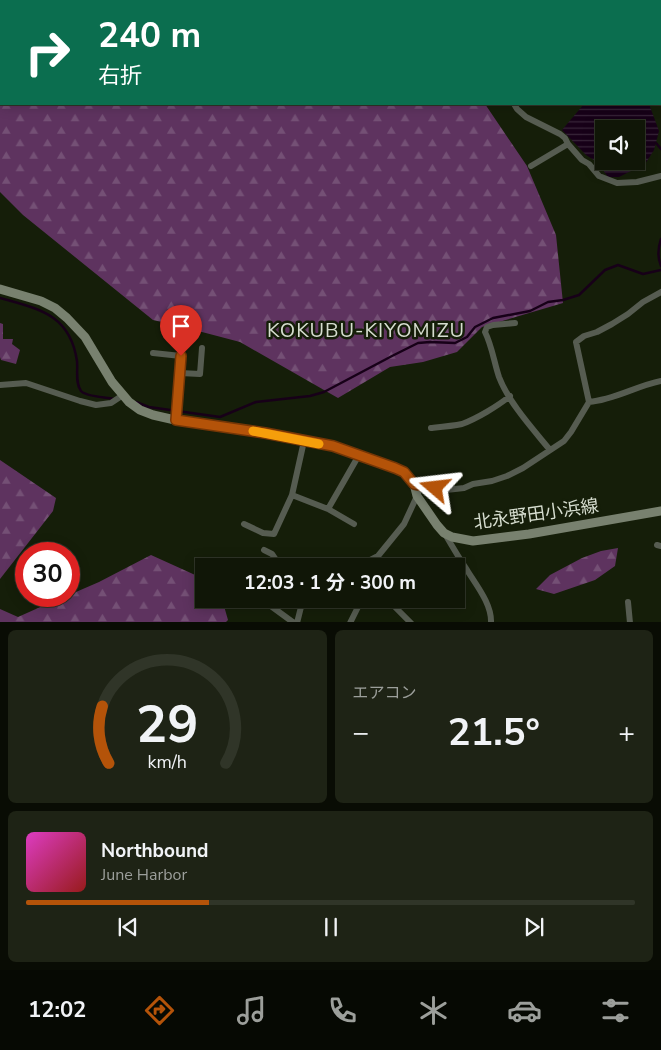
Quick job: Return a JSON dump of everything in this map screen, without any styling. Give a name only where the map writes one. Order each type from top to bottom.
[{"type":"main road","points":[[0,289],[41,301],[55,308],[67,318],[85,337],[112,382],[140,410],[153,415],[333,446],[395,468],[404,472],[414,484],[417,496],[444,532]]},
{"type":"main road","name":"北永野田小浜線","points":[[444,532],[456,538],[482,541],[661,511]]},
{"type":"street","points":[[515,105],[526,117],[554,130],[565,138],[582,160],[589,164],[599,176],[617,183],[636,182],[661,176]]},
{"type":"street","points":[[531,166],[568,144]]},
{"type":"street","points":[[414,484],[446,490],[464,488],[507,476],[523,468],[564,441],[589,402],[576,342],[584,336],[612,324],[661,292]]},
{"type":"street","points":[[515,323],[493,325],[487,327],[485,332],[500,378],[528,423],[550,450]]},
{"type":"street","points":[[176,418],[183,332]]},
{"type":"street","points":[[180,373],[200,374],[202,348]]},
{"type":"street","points":[[153,353],[181,356]]},
{"type":"street","points":[[589,402],[599,402],[635,388],[661,381]]},
{"type":"street","points":[[0,384],[26,383],[96,405],[111,403],[123,395]]},
{"type":"street","points":[[431,428],[462,424],[501,403],[510,396]]},
{"type":"street","points":[[244,524],[263,533],[274,534],[292,495],[304,441]]},
{"type":"street","points":[[328,509],[359,455]]},
{"type":"street","points":[[292,495],[328,509],[354,524]]},
{"type":"street","points":[[374,558],[378,556],[404,524],[417,496]]},
{"type":"street","points":[[444,532],[480,589],[491,616],[491,622]]},
{"type":"street","points":[[264,550],[272,554],[275,558]]},
{"type":"street","points":[[628,602],[630,622]]},
{"type":"street","points":[[274,608],[295,622],[300,608]]},
{"type":"street","points":[[350,622],[357,608]]},
{"type":"street","points":[[396,608],[411,622]]},
{"type":"green space","points":[[0,105],[486,105],[527,166],[556,235],[563,303],[482,327],[457,352],[423,362],[390,367],[338,398],[240,342],[153,320],[23,215],[0,192]]},
{"type":"green space","points":[[0,323],[3,324],[3,339],[13,339],[12,344],[20,350],[16,364],[1,360]]},
{"type":"green space","points":[[0,460],[56,498],[53,511],[29,542],[15,542],[15,560],[0,579]]},
{"type":"green space","points":[[618,548],[615,566],[595,580],[554,594],[536,589],[550,575],[582,558],[601,551]]},
{"type":"green space","points":[[151,555],[195,575],[195,608],[225,608],[228,620],[226,622],[0,622],[0,609],[18,617],[40,607],[80,607],[80,590]]},
{"type":"shaded area","points":[[583,105],[649,105],[659,131],[654,150],[645,164],[645,120],[595,120],[595,161],[586,155],[562,130]]},
{"type":"shaded area","points":[[603,170],[633,170],[619,177],[608,177]]},
{"type":"waterway","points":[[656,143],[661,149]]},
{"type":"waterway","points":[[661,239],[658,252],[661,266]]},
{"type":"waterway","points":[[136,402],[149,407],[220,417],[256,402],[310,396],[324,392],[418,343],[455,343],[467,337],[475,327],[493,318],[530,311],[548,302],[579,295],[605,270],[618,265],[643,274],[661,270]]},
{"type":"waterway","points":[[0,298],[40,310],[60,323],[68,333],[73,345],[77,361],[78,384],[81,391],[92,396],[114,399]]},
{"type":"slow traffic","points":[[253,431],[319,444]]},
{"type":"district","name":"KOKUBU-KIYOMIZU","points":[[366,330]]},
{"type":"route","points":[[181,356],[176,420],[265,433],[333,446],[404,472],[414,484],[435,488]]}]
